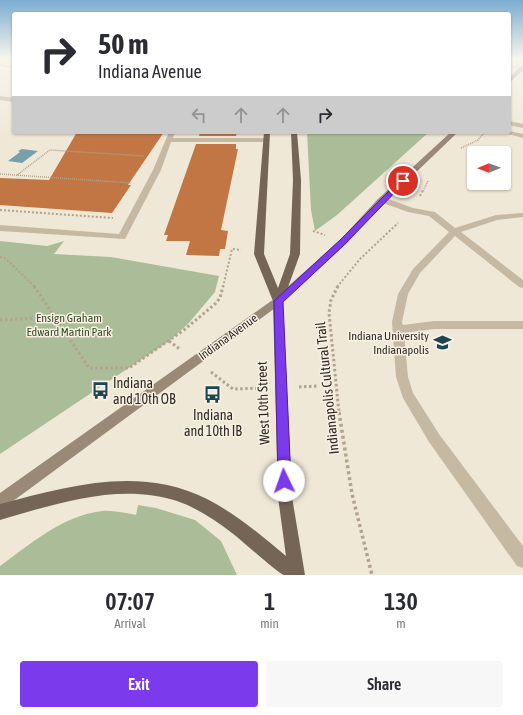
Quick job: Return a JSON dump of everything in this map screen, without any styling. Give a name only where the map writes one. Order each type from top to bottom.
[{"type":"main road","name":"West 10th Street","points":[[278,301],[295,254],[297,180],[294,134]]},
{"type":"main road","name":"Indiana Avenue","points":[[0,502],[278,301],[343,242],[383,200],[453,134]]},
{"type":"main road","name":"West 10th Street","points":[[267,136],[259,254],[278,301],[285,497],[297,575]]},
{"type":"main road","points":[[0,512],[70,493],[101,488],[137,487],[153,489],[188,499],[218,514],[234,524],[297,575]]},
{"type":"street","points":[[0,98],[12,100]]},
{"type":"street","points":[[511,123],[523,126]]},
{"type":"street","points":[[511,133],[523,136]]},
{"type":"street","points":[[0,228],[122,237],[150,184],[171,136],[267,136]]},
{"type":"street","points":[[383,200],[411,210],[432,214],[523,285]]},
{"type":"street","points":[[523,215],[496,218],[455,231],[416,271],[403,294],[397,322],[402,377],[411,401],[434,438],[523,560]]},
{"type":"street","points":[[398,330],[434,325],[523,325]]},
{"type":"path","points":[[457,150],[478,140],[483,134]]},
{"type":"path","points":[[18,175],[50,150],[162,158]]},
{"type":"path","points":[[0,174],[150,184]]},
{"type":"path","points":[[419,198],[429,179]]},
{"type":"path","points":[[0,210],[131,219]]},
{"type":"path","name":"Indianapolis Cultural Trail","points":[[372,575],[360,531],[342,439],[335,386],[330,312],[331,300],[341,281],[399,221]]},
{"type":"path","points":[[0,257],[5,258],[32,283],[89,368],[129,368],[184,330],[215,304],[220,298],[232,250],[243,250]]},
{"type":"path","points":[[0,320],[55,317]]},
{"type":"green space","points":[[307,134],[427,134],[337,215],[315,231],[311,210]]},
{"type":"green space","name":"Ensign Graham Edward Martin Park","points":[[0,241],[47,246],[64,241],[54,254],[111,257],[219,276],[215,292],[188,324],[169,341],[0,454]]},
{"type":"green space","points":[[138,505],[156,508],[195,520],[221,541],[237,575],[0,575],[0,566],[48,532],[74,518],[102,511],[115,511],[136,515]]},
{"type":"water","points":[[22,149],[38,151],[22,163],[8,161],[20,152],[18,151]]},
{"type":"building","points":[[76,134],[163,134],[128,185],[131,185],[112,213],[0,205],[0,178],[49,180]]},
{"type":"building","points":[[200,134],[236,134],[236,136],[199,136]]},
{"type":"building","points":[[196,144],[236,144],[236,149],[238,149],[221,230],[228,231],[225,249],[220,249],[219,256],[186,255],[190,241],[166,241],[168,235],[164,235]]},
{"type":"place","name":"Indiana University Indianapolis","points":[[442,343]]},
{"type":"place","name":"Indiana and 10th OB","points":[[100,391]]},
{"type":"place","name":"Indiana and 10th IB","points":[[213,395]]},
{"type":"route","points":[[284,481],[278,301],[343,242],[403,181]]}]
